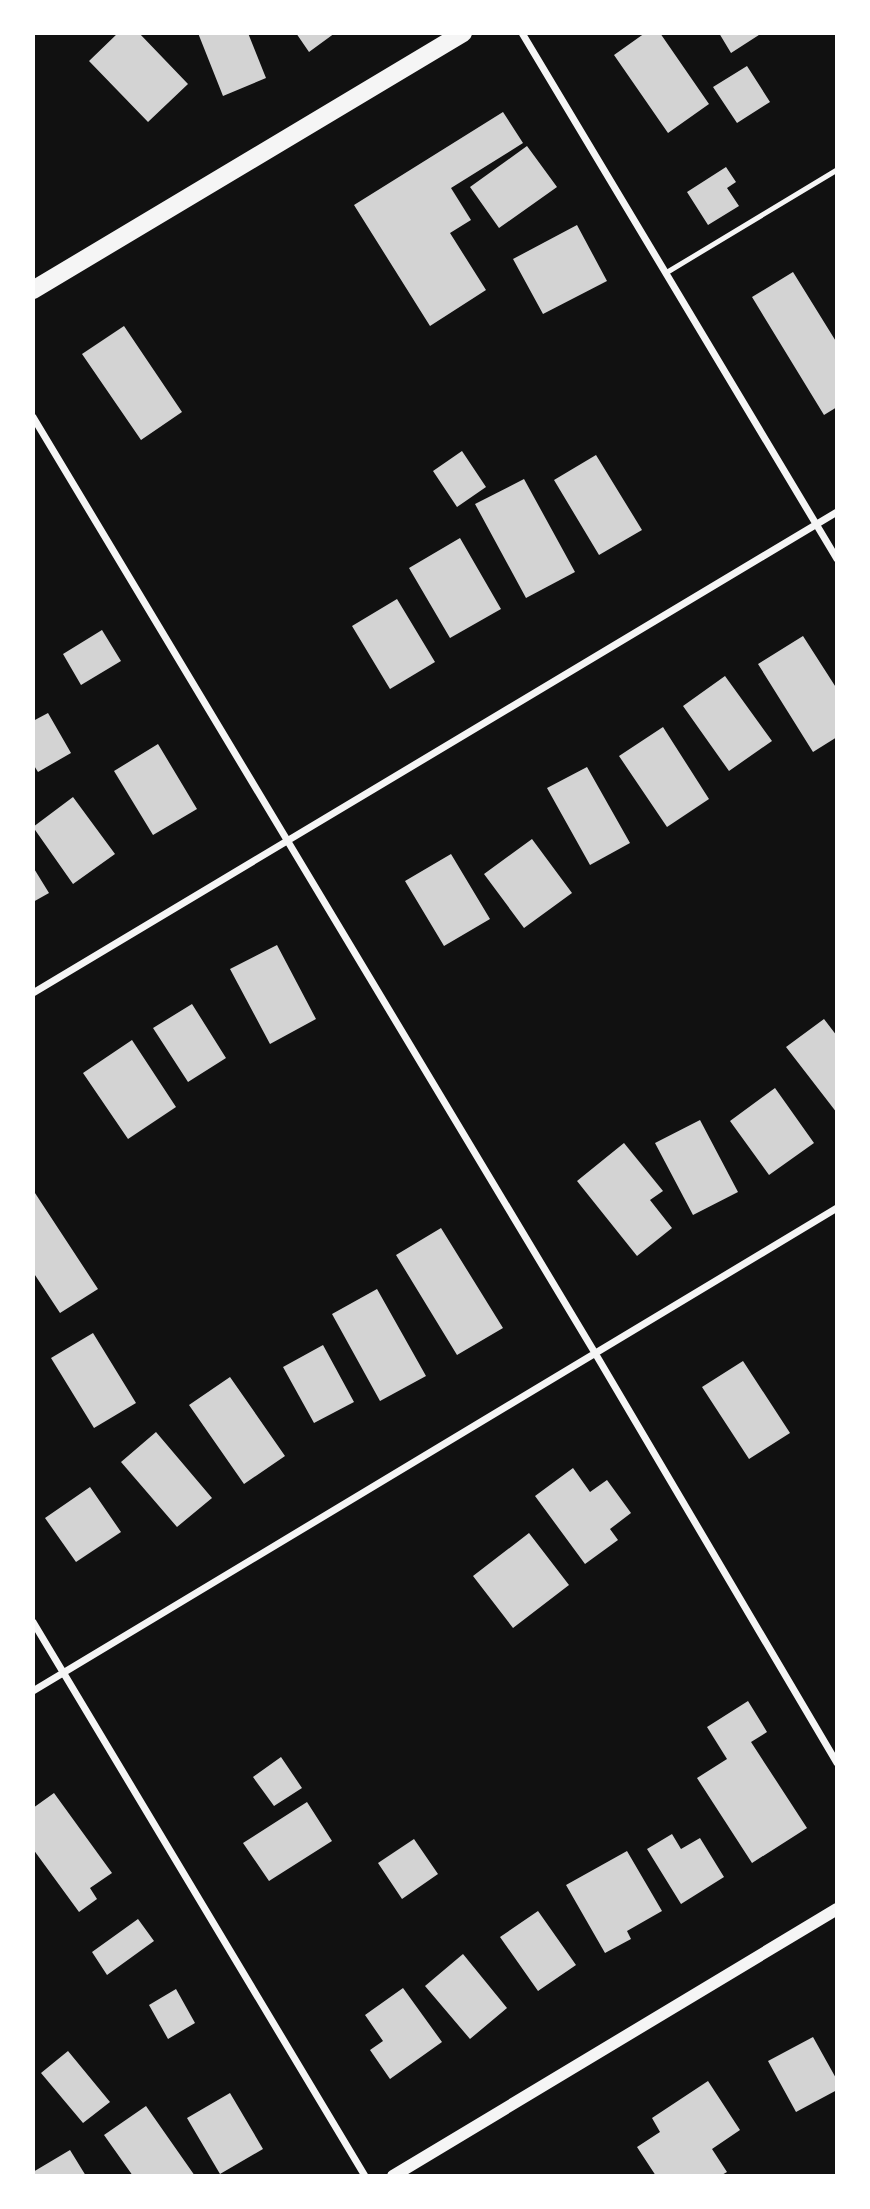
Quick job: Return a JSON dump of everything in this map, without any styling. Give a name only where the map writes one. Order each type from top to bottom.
[{"type":"main road","points":[[33,290],[463,33]]},
{"type":"street","points":[[522,33],[837,559]]},
{"type":"street","points":[[33,417],[595,1353],[837,1763]]},
{"type":"street","points":[[33,993],[837,512]]},
{"type":"street","points":[[33,1690],[837,1208]]},
{"type":"street","points":[[33,1622],[365,2176]]},
{"type":"street","points":[[393,2176],[837,1909]]},
{"type":"lane","points":[[666,273],[837,170]]},
{"type":"building","points":[[118,33],[139,33],[188,84],[148,122],[89,61]]},
{"type":"building","points":[[198,33],[248,33],[266,78],[223,96]]},
{"type":"building","points":[[296,33],[335,33],[309,52]]},
{"type":"building","points":[[645,33],[660,33],[709,104],[668,133],[614,55]]},
{"type":"building","points":[[719,33],[762,33],[731,53]]},
{"type":"building","points":[[747,66],[770,102],[737,123],[713,87]]},
{"type":"building","points":[[503,112],[523,143],[451,188],[471,220],[450,233],[486,290],[430,326],[354,205]]},
{"type":"building","points":[[527,146],[557,187],[499,228],[470,187]]},
{"type":"building","points":[[726,167],[736,182],[727,188],[739,206],[708,225],[687,192]]},
{"type":"building","points":[[577,225],[607,281],[543,314],[513,259]]},
{"type":"building","points":[[793,272],[837,343],[837,407],[824,415],[752,297]]},
{"type":"building","points":[[124,326],[182,412],[141,440],[82,354]]},
{"type":"building","points":[[462,451],[486,487],[457,507],[433,471]]},
{"type":"building","points":[[596,455],[642,530],[599,555],[554,480]]},
{"type":"building","points":[[524,479],[575,572],[526,598],[475,504]]},
{"type":"building","points":[[460,538],[501,609],[450,638],[409,568]]},
{"type":"building","points":[[397,599],[435,662],[390,689],[352,626]]},
{"type":"building","points":[[102,630],[121,661],[81,685],[63,654]]},
{"type":"building","points":[[803,636],[837,689],[837,737],[813,752],[758,664]]},
{"type":"building","points":[[725,676],[772,741],[729,771],[683,706]]},
{"type":"building","points":[[48,713],[71,753],[38,772],[33,764],[33,721]]},
{"type":"building","points":[[663,727],[709,799],[667,827],[619,756]]},
{"type":"building","points":[[158,744],[197,809],[153,835],[114,771]]},
{"type":"building","points":[[587,767],[630,843],[590,865],[547,788]]},
{"type":"building","points":[[73,797],[115,854],[73,884],[33,827]]},
{"type":"building","points":[[532,839],[572,893],[524,928],[484,874]]},
{"type":"building","points":[[451,854],[490,919],[444,946],[405,881]]},
{"type":"building","points":[[33,867],[49,893],[33,902]]},
{"type":"building","points":[[277,945],[316,1019],[270,1044],[230,969]]},
{"type":"building","points":[[192,1004],[226,1058],[188,1082],[153,1028]]},
{"type":"building","points":[[824,1019],[837,1036],[837,1113],[786,1047]]},
{"type":"building","points":[[132,1040],[176,1107],[128,1139],[83,1073]]},
{"type":"building","points":[[775,1088],[814,1143],[769,1175],[730,1121]]},
{"type":"building","points":[[700,1120],[738,1192],[693,1215],[655,1143]]},
{"type":"building","points":[[624,1143],[663,1191],[650,1200],[672,1228],[637,1256],[577,1181]]},
{"type":"building","points":[[33,1190],[98,1289],[60,1313],[33,1272]]},
{"type":"building","points":[[441,1228],[503,1328],[457,1355],[396,1255]]},
{"type":"building","points":[[377,1289],[426,1376],[380,1401],[332,1314]]},
{"type":"building","points":[[93,1333],[136,1403],[94,1428],[51,1358]]},
{"type":"building","points":[[323,1345],[354,1402],[314,1423],[283,1367]]},
{"type":"building","points":[[743,1361],[790,1433],[749,1459],[702,1387]]},
{"type":"building","points":[[230,1377],[285,1456],[244,1484],[189,1405]]},
{"type":"building","points":[[156,1432],[212,1498],[177,1527],[121,1462]]},
{"type":"building","points":[[573,1468],[590,1492],[607,1480],[631,1513],[610,1529],[618,1540],[585,1564],[535,1496]]},
{"type":"building","points":[[90,1487],[121,1532],[76,1562],[45,1518]]},
{"type":"building","points":[[529,1533],[569,1585],[513,1628],[473,1576]]},
{"type":"building","points":[[748,1701],[767,1732],[751,1742],[807,1828],[752,1863],[697,1778],[727,1759],[707,1727]]},
{"type":"building","points":[[281,1757],[302,1788],[274,1806],[253,1777]]},
{"type":"building","points":[[54,1793],[112,1873],[90,1888],[97,1899],[79,1912],[33,1849],[33,1808]]},
{"type":"building","points":[[307,1802],[332,1841],[269,1881],[243,1843]]},
{"type":"building","points":[[672,1834],[681,1849],[700,1838],[724,1877],[681,1904],[647,1849]]},
{"type":"building","points":[[414,1839],[438,1874],[402,1899],[378,1863]]},
{"type":"building","points":[[627,1851],[662,1911],[627,1931],[631,1939],[605,1953],[566,1885]]},
{"type":"building","points":[[538,1911],[576,1965],[538,1991],[500,1937]]},
{"type":"building","points":[[138,1919],[154,1941],[107,1975],[92,1952]]},
{"type":"building","points":[[463,1954],[507,2008],[470,2039],[425,1986]]},
{"type":"building","points":[[403,1988],[442,2042],[390,2079],[370,2050],[383,2041],[365,2015]]},
{"type":"building","points":[[176,1989],[195,2023],[168,2039],[149,2005]]},
{"type":"building","points":[[813,2037],[837,2080],[837,2090],[796,2112],[768,2061]]},
{"type":"building","points":[[68,2051],[110,2102],[83,2123],[41,2073]]},
{"type":"building","points":[[708,2081],[740,2130],[712,2149],[727,2172],[720,2176],[656,2176],[637,2147],[660,2132],[652,2118]]},
{"type":"building","points":[[230,2093],[263,2149],[220,2174],[187,2118]]},
{"type":"building","points":[[146,2106],[195,2176],[133,2176],[104,2135]]},
{"type":"building","points":[[70,2150],[86,2176],[33,2176],[33,2172]]}]
